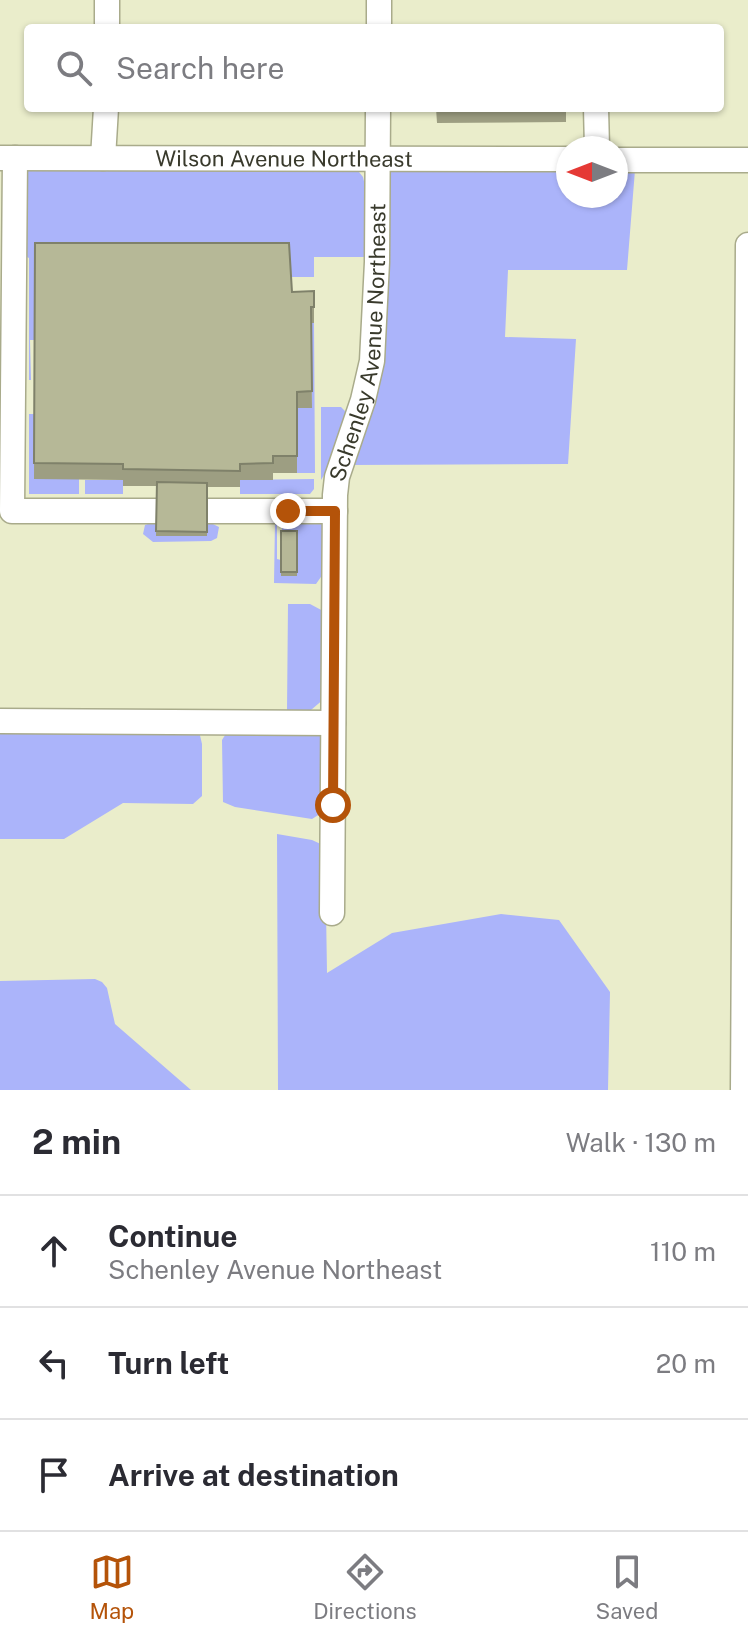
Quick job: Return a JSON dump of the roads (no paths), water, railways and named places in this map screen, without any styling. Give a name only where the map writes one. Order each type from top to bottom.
[{"type":"street","points":[[107,0],[107,24]]},
{"type":"street","points":[[379,0],[379,24]]},
{"type":"street","points":[[103,158],[106,112]]},
{"type":"street","name":"Schenley Avenue Northeast","points":[[332,913],[335,511],[337,477],[363,400],[372,361],[377,262],[378,112]]},
{"type":"street","points":[[596,112],[597,136]]},
{"type":"street","points":[[628,160],[748,161],[748,152]]},
{"type":"street","points":[[8,158],[6,396],[12,511],[156,511]]},
{"type":"street","name":"Wilson Avenue Northeast","points":[[8,158],[556,159]]},
{"type":"street","points":[[743,1090],[748,245]]},
{"type":"street","points":[[207,511],[335,511]]},
{"type":"street","points":[[0,721],[333,723]]}]
